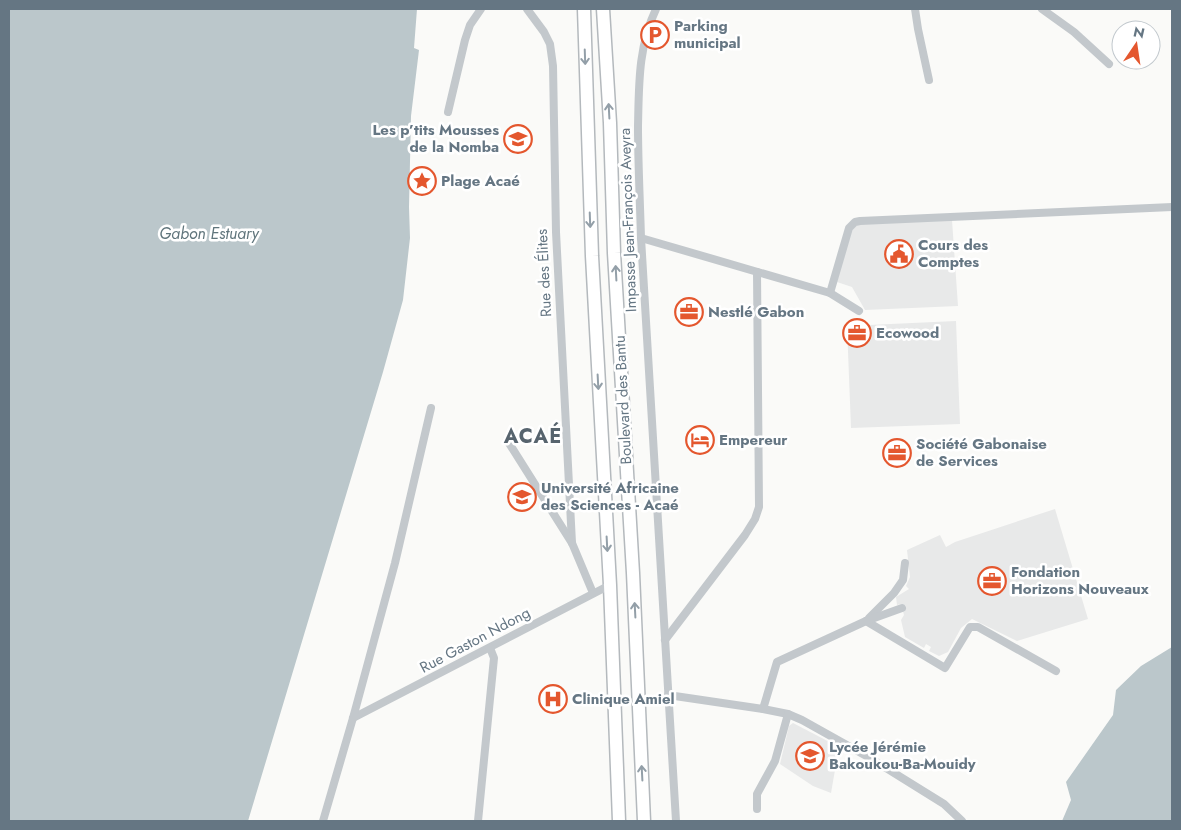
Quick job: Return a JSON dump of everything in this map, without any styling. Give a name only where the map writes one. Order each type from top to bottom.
[{"type":"highway","name":"Boulevard des Bantu","points":[[584,9],[592,256],[610,585],[619,821]]},
{"type":"highway","name":"Boulevard des Bantu","points":[[603,9],[644,821]]},
{"type":"street","points":[[448,112],[465,40],[470,25],[481,9]]},
{"type":"street","name":"Rue des Élites","points":[[527,9],[544,32],[550,44],[553,66],[556,232],[572,543]]},
{"type":"street","name":"Impasse Jean-François Aveyra","points":[[656,9],[645,38],[639,78],[640,238],[676,821]]},
{"type":"street","points":[[915,9],[930,80]]},
{"type":"street","points":[[1042,9],[1074,32],[1109,64]]},
{"type":"street","points":[[830,292],[849,228],[855,222],[1172,207]]},
{"type":"street","points":[[640,238],[830,292],[859,311]]},
{"type":"street","points":[[665,640],[746,534],[755,519],[759,506],[757,272]]},
{"type":"street","points":[[323,821],[395,564],[431,408]]},
{"type":"street","points":[[507,440],[572,543],[593,593]]},
{"type":"street","points":[[866,621],[894,593],[903,580],[905,563]]},
{"type":"street","name":"Rue Gaston Ndong","points":[[353,718],[610,585]]},
{"type":"street","points":[[762,709],[777,662],[866,621],[902,608]]},
{"type":"street","points":[[866,621],[945,668],[970,627],[978,627],[1056,671]]},
{"type":"street","points":[[478,821],[494,658],[490,648]]},
{"type":"street","points":[[668,695],[788,714],[878,763],[944,804],[962,821]]},
{"type":"street","points":[[757,809],[757,794],[775,761],[788,714]]},
{"type":"shaded area","name":"Cours des Comptes","points":[[952,220],[958,306],[865,310],[852,287],[837,282],[851,226]]},
{"type":"shaded area","points":[[956,321],[960,424],[851,428],[847,326]]},
{"type":"shaded area","name":"Fondation Horizons Nouveaux","points":[[1055,509],[1088,619],[1017,641],[972,619],[961,628],[948,652],[939,656],[929,651],[931,647],[926,644],[924,648],[905,637],[901,620],[904,615],[901,604],[897,605],[896,597],[909,589],[906,586],[910,577],[907,550],[940,535],[946,547],[955,542]]},
{"type":"shaded area","name":"Lycée Jérémie Bakoukou-Ba-Mouidy","points":[[793,723],[839,747],[831,793],[813,786],[780,764],[789,726]]},
{"type":"water","name":"Gabon Estuary","points":[[9,9],[417,9],[414,48],[419,50],[411,116],[410,238],[403,300],[248,821],[9,821]]},
{"type":"water","points":[[1172,647],[1172,821],[1062,821],[1071,800],[1066,782],[1113,715],[1116,690],[1141,666]]},
{"type":"place","name":"Parking municipal","points":[[655,35]]},
{"type":"place","name":"Les p’tits Mousses de la Nomba","points":[[518,139]]},
{"type":"place","name":"Plage Acaé","points":[[422,181]]},
{"type":"place","name":"Cours des Comptes","points":[[899,254]]},
{"type":"place","name":"Nestlé Gabon","points":[[689,312]]},
{"type":"place","name":"Ecowood","points":[[857,333]]},
{"type":"place","name":"Empereur","points":[[700,440]]},
{"type":"place","name":"Société Gabonaise de Services","points":[[897,453]]},
{"type":"place","name":"Université Africaine des Sciences - Acaé","points":[[522,497]]},
{"type":"place","name":"Fondation Horizons Nouveaux","points":[[992,581]]},
{"type":"place","name":"Clinique Amiel","points":[[553,699]]},
{"type":"place","name":"Lycée Jérémie Bakoukou-Ba-Mouidy","points":[[810,756]]},
{"type":"district","name":"ACAÉ","points":[[533,436]]}]
